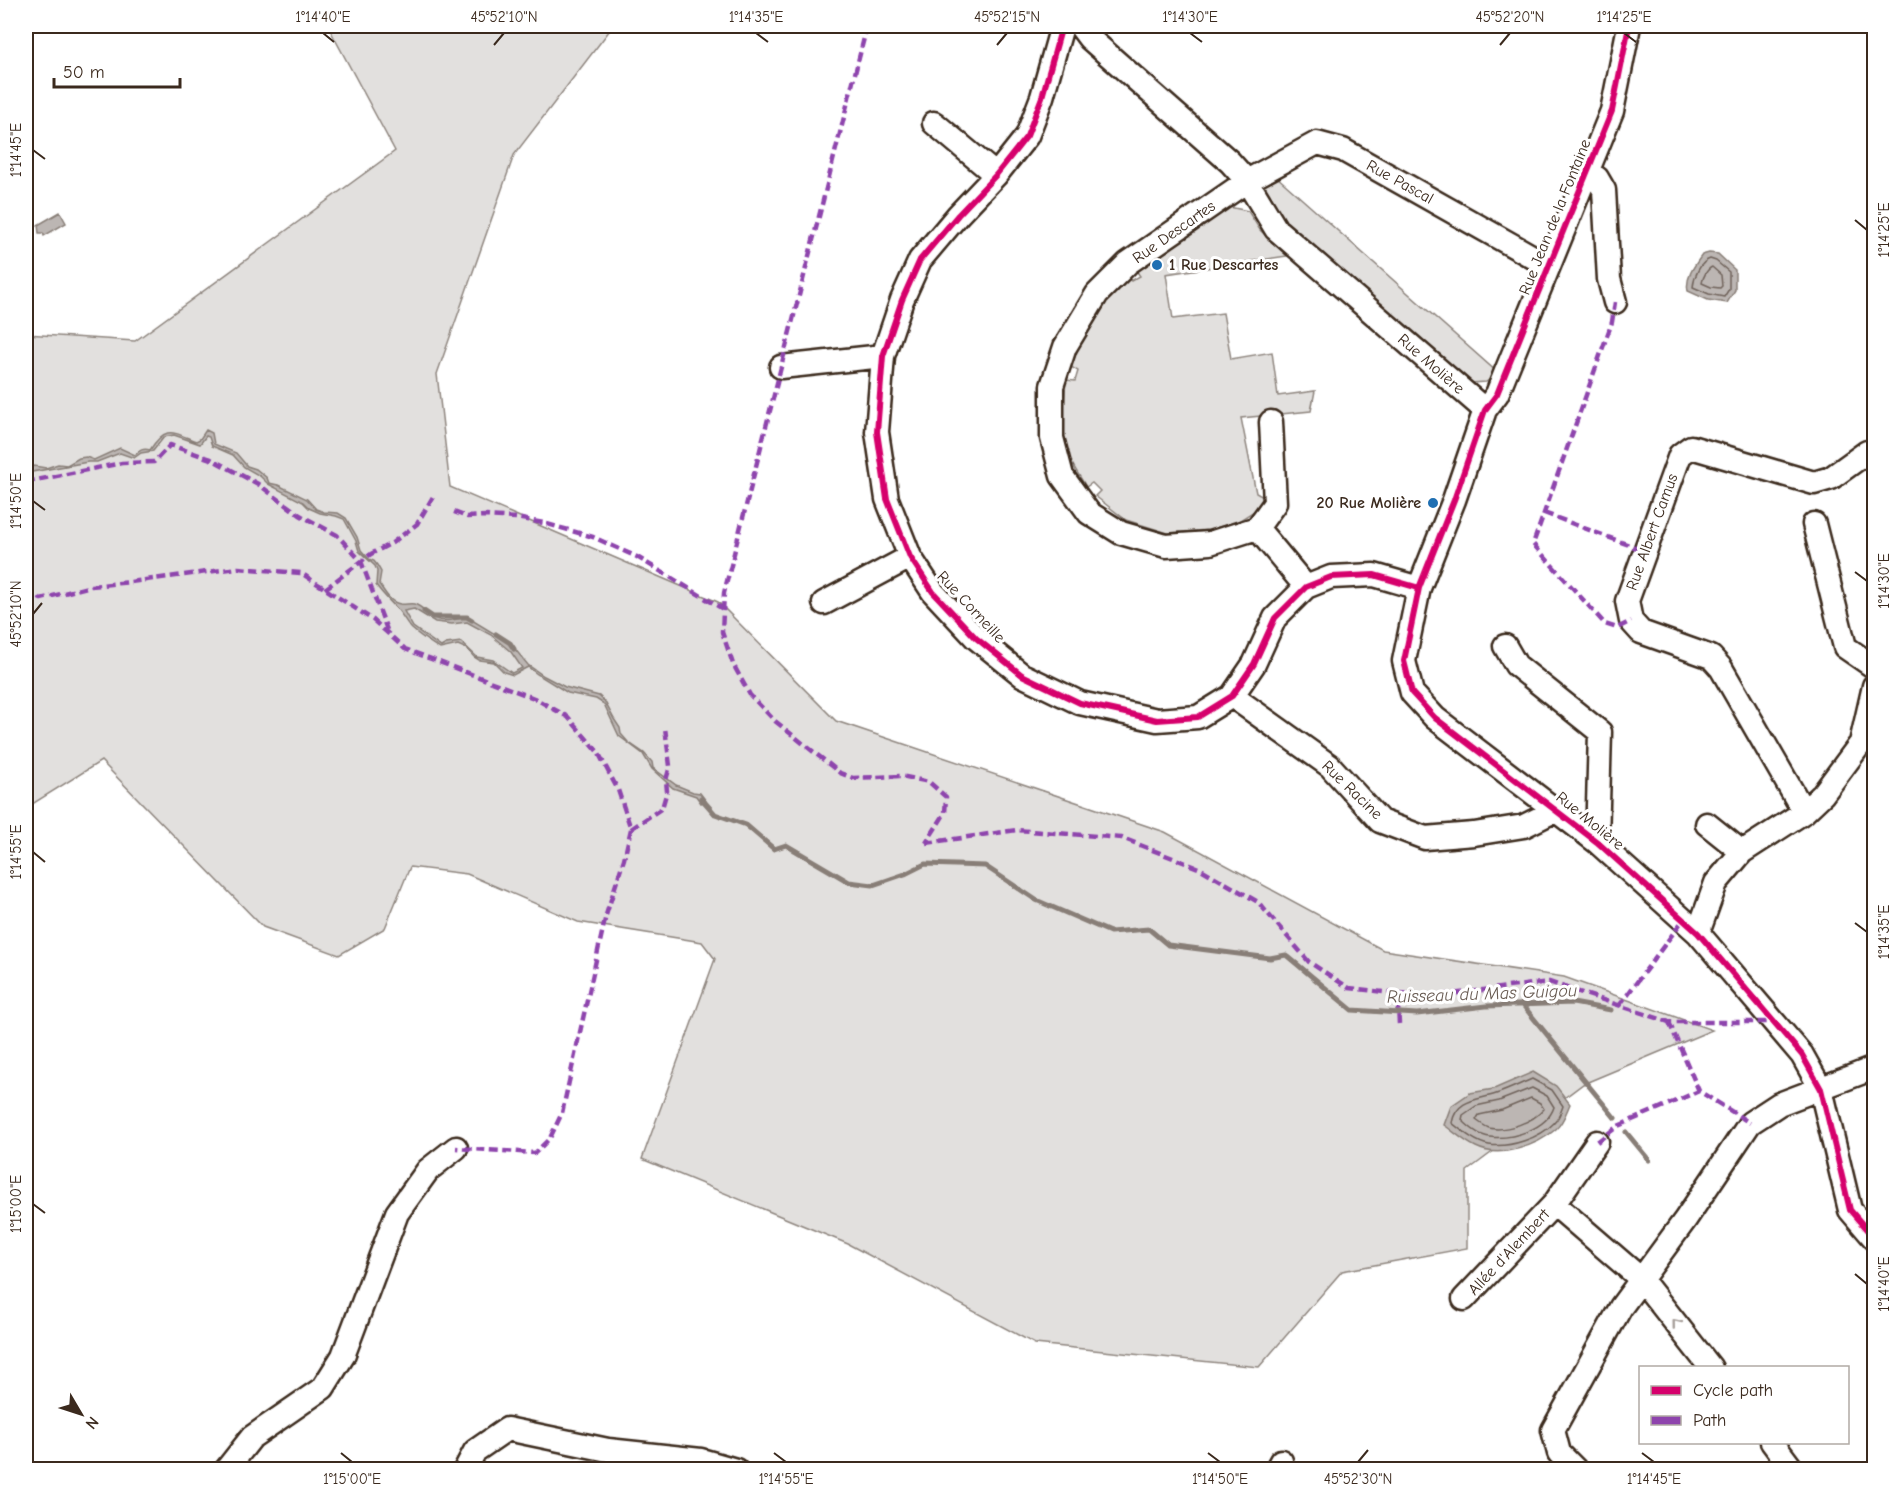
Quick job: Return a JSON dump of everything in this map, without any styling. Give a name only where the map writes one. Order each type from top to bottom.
[{"type":"street","name":"Rue Corneille","points":[[1062,26],[1042,97],[1028,136],[920,261],[902,300],[883,356],[877,432],[887,499],[910,557],[933,592],[976,638],[1022,675],[1080,703],[1157,720],[1198,717],[1232,696],[1254,664],[1275,618],[1306,587],[1331,577],[1374,575],[1419,588]]},
{"type":"street","name":"Rue Molière","points":[[1080,26],[1089,38],[1230,162],[1247,181],[1276,229],[1485,410],[1454,500],[1419,588],[1404,661],[1413,693],[1435,718],[1597,842],[1698,933],[1802,1055],[1821,1089],[1850,1210],[1875,1238]]},
{"type":"street","name":"Rue Jean de la Fontaine","points":[[1485,410],[1497,394],[1612,111],[1629,26]]},
{"type":"street","points":[[934,123],[996,175]]},
{"type":"street","name":"Rue Pascal","points":[[1247,181],[1317,143],[1343,150],[1549,266]]},
{"type":"street","points":[[1587,172],[1597,178],[1604,190],[1609,279],[1615,302]]},
{"type":"street","name":"Rue Descartes","points":[[1247,181],[1128,264],[1097,294],[1065,347],[1052,387],[1052,438],[1062,476],[1089,513],[1121,533],[1166,546],[1210,543],[1257,528]]},
{"type":"street","points":[[781,367],[883,356]]},
{"type":"street","points":[[1271,422],[1275,504],[1257,528],[1306,587]]},
{"type":"street","name":"Rue Albert Camus","points":[[1804,812],[1712,657],[1641,632],[1631,621],[1627,601],[1680,454],[1691,447],[1814,483],[1831,478],[1867,452],[1875,452]]},
{"type":"street","points":[[1815,524],[1845,647],[1875,667]]},
{"type":"street","points":[[824,603],[910,557]]},
{"type":"street","points":[[1505,646],[1516,665],[1600,732],[1597,842]]},
{"type":"street","points":[[1698,933],[1716,883],[1742,852],[1804,812],[1823,794],[1862,743],[1875,686]]},
{"type":"street","name":"Rue Racine","points":[[1232,696],[1330,766],[1380,821],[1425,838],[1474,834],[1524,826],[1556,810]]},
{"type":"street","points":[[1707,824],[1742,852]]},
{"type":"street","points":[[1575,1470],[1558,1453],[1554,1430],[1620,1307],[1685,1220],[1750,1123],[1779,1104],[1875,1068]]},
{"type":"street","name":"Allée d'Alembert","points":[[1464,1299],[1554,1204],[1597,1142]]},
{"type":"street","points":[[226,1470],[252,1437],[323,1388],[343,1356],[397,1213],[428,1170],[456,1148]]},
{"type":"street","name":"Allée d'Alembert","points":[[1554,1204],[1641,1279],[1709,1366]]},
{"type":"street","points":[[465,1470],[475,1450],[507,1429],[608,1450],[701,1460],[736,1470]]},
{"type":"street","points":[[1773,1444],[1793,1470]]},
{"type":"shaded area","points":[[328,26],[613,26],[514,155],[437,374],[450,487],[718,602],[836,721],[1165,832],[1383,950],[1564,977],[1712,1030],[1583,1084],[1467,1171],[1467,1248],[1342,1271],[1259,1367],[1035,1344],[848,1244],[642,1159],[715,959],[702,942],[578,922],[467,874],[410,867],[385,928],[339,955],[263,927],[101,761],[26,808],[26,334],[135,341],[395,151]]},
{"type":"shaded area","points":[[1276,176],[1498,373],[1486,382],[1470,383],[1285,227],[1262,188],[1268,180]]},
{"type":"shaded area","points":[[1229,207],[1248,211],[1260,230],[1287,256],[1166,274],[1173,319],[1223,313],[1231,359],[1272,352],[1278,396],[1315,391],[1311,411],[1241,418],[1256,493],[1265,498],[1256,510],[1237,522],[1208,530],[1168,533],[1126,520],[1095,496],[1100,491],[1092,483],[1086,487],[1071,461],[1065,442],[1066,380],[1075,381],[1078,371],[1071,367],[1081,342],[1101,308],[1126,276],[1131,281],[1140,276],[1135,269]]},
{"type":"water","points":[[60,212],[66,223],[44,236],[43,233],[39,233],[38,225]]},
{"type":"water","points":[[1718,254],[1735,270],[1735,290],[1727,303],[1708,300],[1688,291],[1688,281],[1693,268],[1702,255]]},
{"type":"water","points":[[206,430],[212,433],[214,444],[236,453],[247,466],[256,469],[267,478],[269,483],[307,499],[316,509],[338,513],[346,518],[357,537],[361,550],[374,561],[381,572],[379,584],[393,601],[416,605],[438,620],[467,617],[510,643],[528,665],[544,676],[565,687],[599,696],[605,702],[621,734],[644,753],[652,762],[653,768],[676,785],[700,793],[706,801],[701,803],[696,796],[673,788],[652,769],[643,754],[619,736],[604,704],[596,699],[568,693],[528,667],[513,675],[504,672],[494,662],[479,660],[467,649],[458,645],[440,649],[422,637],[410,627],[376,585],[375,566],[359,551],[344,519],[309,508],[303,502],[268,484],[260,476],[244,467],[233,455],[212,446],[209,437],[206,436],[200,444],[174,435],[164,437],[153,451],[141,453],[134,458],[120,453],[97,462],[26,473],[26,469],[34,466],[46,468],[58,464],[67,465],[86,457],[94,460],[120,448],[135,455],[145,449],[150,450],[161,437],[170,433],[196,441]],"holes":[[[414,609],[435,622],[452,624],[467,622],[491,635],[511,652],[522,668],[512,673],[493,660],[477,657],[461,642],[441,647],[413,627],[404,611]]]},
{"type":"water","points":[[1533,1072],[1556,1086],[1570,1104],[1558,1127],[1539,1141],[1518,1149],[1496,1152],[1476,1147],[1444,1125],[1451,1106],[1470,1093],[1494,1089]]},
{"type":"waterway","name":"Ruisseau du Mas Guigou","points":[[424,611],[433,617],[467,617],[472,620]]},
{"type":"waterway","name":"Ruisseau du Mas Guigou","points":[[496,634],[510,643],[514,649]]},
{"type":"waterway","name":"Ruisseau du Mas Guigou","points":[[701,798],[715,814],[746,825],[774,849],[786,845],[849,882],[873,885],[925,864],[985,866],[1036,900],[1110,932],[1149,929],[1168,945],[1270,958],[1286,955],[1352,1010],[1417,1014],[1486,1006],[1573,1003],[1611,1010]]},
{"type":"waterway","points":[[1522,1004],[1615,1118]]},
{"type":"waterway","points":[[1626,1132],[1649,1160]]},
{"type":"marked path","points":[[867,26],[724,593],[722,632],[733,664],[750,695],[775,721],[840,773],[853,778],[901,776],[929,782],[946,797],[945,813],[926,843]]},
{"type":"marked path","points":[[1615,302],[1612,322],[1533,544],[1605,624],[1617,628],[1631,621]]},
{"type":"marked path","points":[[26,482],[122,463],[154,462],[170,445],[211,459],[258,484],[300,515],[337,535],[361,561],[387,630]]},
{"type":"marked path","points":[[325,589],[371,554],[392,543],[417,524],[434,495]]},
{"type":"marked path","points":[[454,512],[467,517],[516,518],[544,523],[593,537],[637,557],[723,609]]},
{"type":"marked path","points":[[1544,513],[1645,551]]},
{"type":"marked path","points":[[26,592],[41,599],[91,586],[238,568],[301,573],[373,620],[405,649],[534,698],[568,717],[598,752],[618,790],[631,829],[606,915],[562,1113],[550,1138],[535,1153],[456,1148]]},
{"type":"marked path","points":[[631,829],[662,808],[670,766],[665,728]]},
{"type":"marked path","points":[[926,843],[1017,830],[1122,838],[1201,869],[1258,902],[1309,962],[1349,988],[1427,997],[1549,982],[1669,1022],[1774,1022]]},
{"type":"marked path","points":[[1619,1006],[1683,920]]},
{"type":"marked path","points":[[1399,1024],[1400,995]]},
{"type":"marked path","points":[[1669,1022],[1699,1091],[1750,1123]]},
{"type":"marked path","points":[[1597,1142],[1618,1126],[1699,1091]]},
{"type":"cycle path","points":[[1062,26],[1042,97],[1027,136],[996,175],[920,260],[902,300],[883,356],[877,432],[887,499],[910,557],[933,592],[976,638],[1022,675],[1080,703],[1157,720],[1198,717],[1232,696],[1254,664],[1275,618],[1306,587],[1331,577],[1374,575],[1419,588]]},
{"type":"cycle path","points":[[1629,26],[1612,111],[1497,394],[1485,410],[1454,500],[1419,588],[1404,661],[1412,693],[1435,718],[1597,842],[1698,933],[1802,1055],[1821,1089],[1850,1210],[1874,1238]]},
{"type":"place","name":"1 Rue Descartes","points":[[1157,265]]},
{"type":"place","name":"20 Rue Molière","points":[[1433,503]]}]
